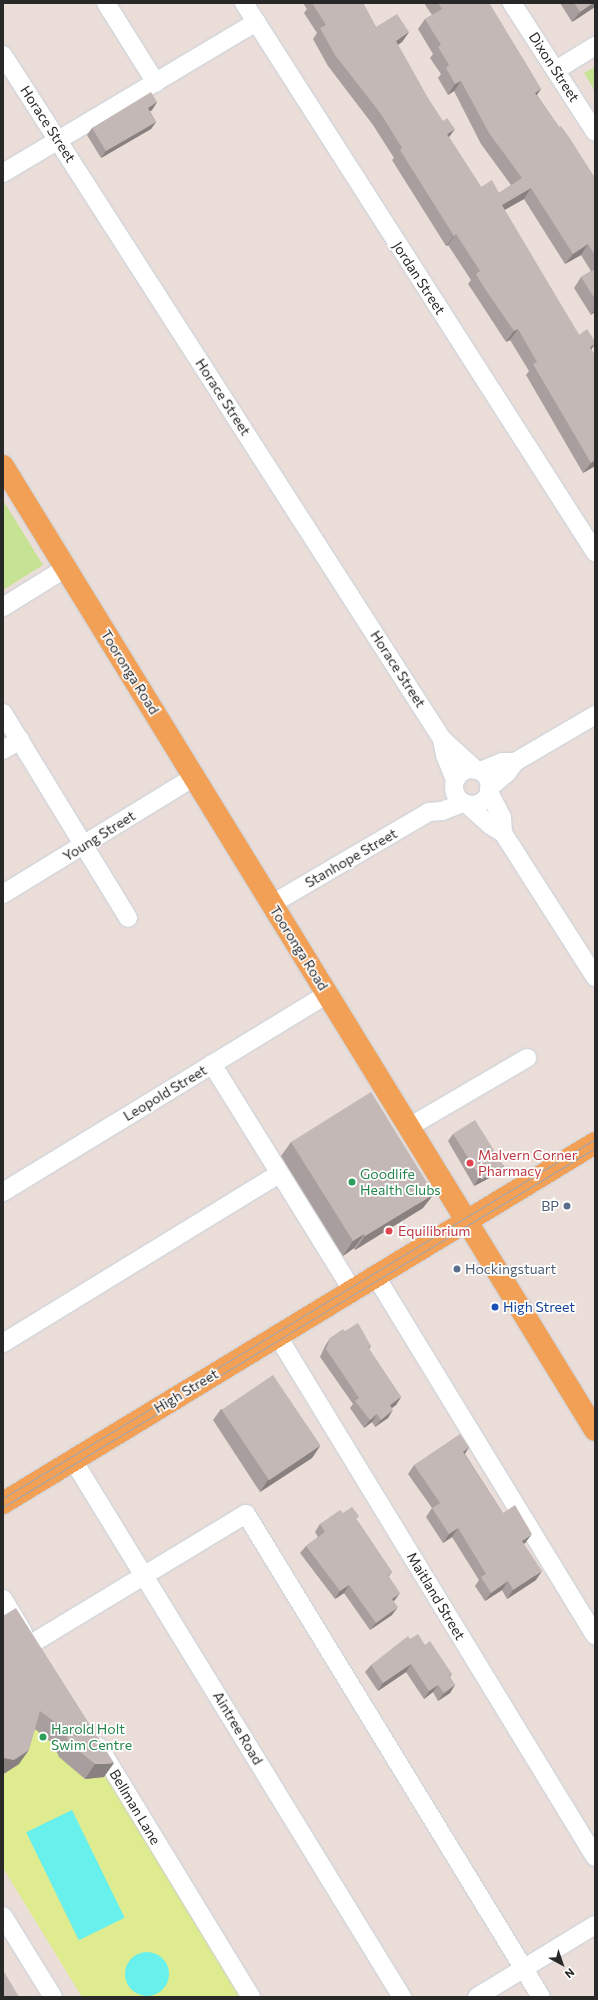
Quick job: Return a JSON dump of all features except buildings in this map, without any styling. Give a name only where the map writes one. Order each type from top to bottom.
[{"type":"main road","name":"Tooronga Road","points":[[3,466],[595,1430]]},
{"type":"main road","name":"High Street","points":[[3,1503],[466,1220],[595,1143]]},
{"type":"street","points":[[106,3],[156,83]]},
{"type":"street","name":"Jordan Street","points":[[244,3],[595,552]]},
{"type":"street","name":"Dixon Street","points":[[512,3],[595,132]]},
{"type":"street","points":[[3,173],[59,141],[256,22]]},
{"type":"street","points":[[556,70],[595,46]]},
{"type":"street","name":"Horace Street","points":[[3,55],[442,739],[478,770]]},
{"type":"street","points":[[3,607],[66,568]]},
{"type":"street","points":[[3,713],[128,918]]},
{"type":"street","points":[[465,804],[481,802],[489,790],[507,773],[515,762],[595,715]]},
{"type":"street","name":"Horace Street","points":[[442,739],[445,755],[454,783]]},
{"type":"street","points":[[3,750],[20,740]]},
{"type":"street","points":[[515,762],[502,762],[478,770],[464,771],[454,783],[456,796],[490,825],[503,833],[595,977]]},
{"type":"street","points":[[478,770],[487,778],[489,790],[502,817],[503,833]]},
{"type":"street","name":"Young Street","points":[[3,894],[194,777]]},
{"type":"street","name":"Stanhope Street","points":[[272,904],[429,812],[436,802],[454,783]]},
{"type":"street","name":"Stanhope Street","points":[[429,812],[442,811],[465,804]]},
{"type":"street","name":"Leopold Street","points":[[3,1192],[328,994]]},
{"type":"street","points":[[409,1127],[527,1058]]},
{"type":"street","points":[[212,1064],[352,1290]]},
{"type":"street","points":[[3,1343],[279,1174]]},
{"type":"street","points":[[376,1275],[595,1635]]},
{"type":"street","name":"Maitland Street","points":[[277,1336],[595,1857]]},
{"type":"street","name":"Aintree Road","points":[[73,1460],[402,1997]]},
{"type":"street","points":[[3,1599],[35,1650],[144,1575],[246,1514],[541,1997]]},
{"type":"street","name":"Bellman Lane","points":[[89,1731],[251,1997]]},
{"type":"street","points":[[3,1916],[53,1997]]},
{"type":"street","points":[[477,1997],[595,1925]]},
{"type":"green space","points":[[595,67],[595,91],[584,73]]},
{"type":"green space","points":[[3,500],[43,565],[3,590]]},
{"type":"green space","name":"Harold Holt Swim Centre","points":[[3,1606],[240,1997],[82,1997],[3,1868]]},
{"type":"water","points":[[72,1810],[125,1918],[79,1940],[26,1832]]},
{"type":"water","points":[[151,1952],[156,1953],[163,1958],[168,1965],[168,1983],[163,1990],[156,1995],[143,1996],[138,1995],[131,1990],[126,1983],[125,1970],[126,1965],[131,1958],[138,1953]]},
{"type":"tram line","points":[[3,1498],[595,1139]]},
{"type":"tram line","points":[[3,1507],[595,1148]]},
{"type":"place","name":"Malvern Corner Pharmacy","points":[[470,1163]]},
{"type":"place","name":"Goodlife Health Clubs","points":[[352,1182]]},
{"type":"place","name":"BP","points":[[567,1206]]},
{"type":"place","name":"Equilibrium","points":[[389,1231]]},
{"type":"place","name":"Hockingstuart","points":[[457,1269]]},
{"type":"place","name":"High Street","points":[[495,1307]]},
{"type":"place","name":"Harold Holt Swim Centre","points":[[43,1737]]}]
